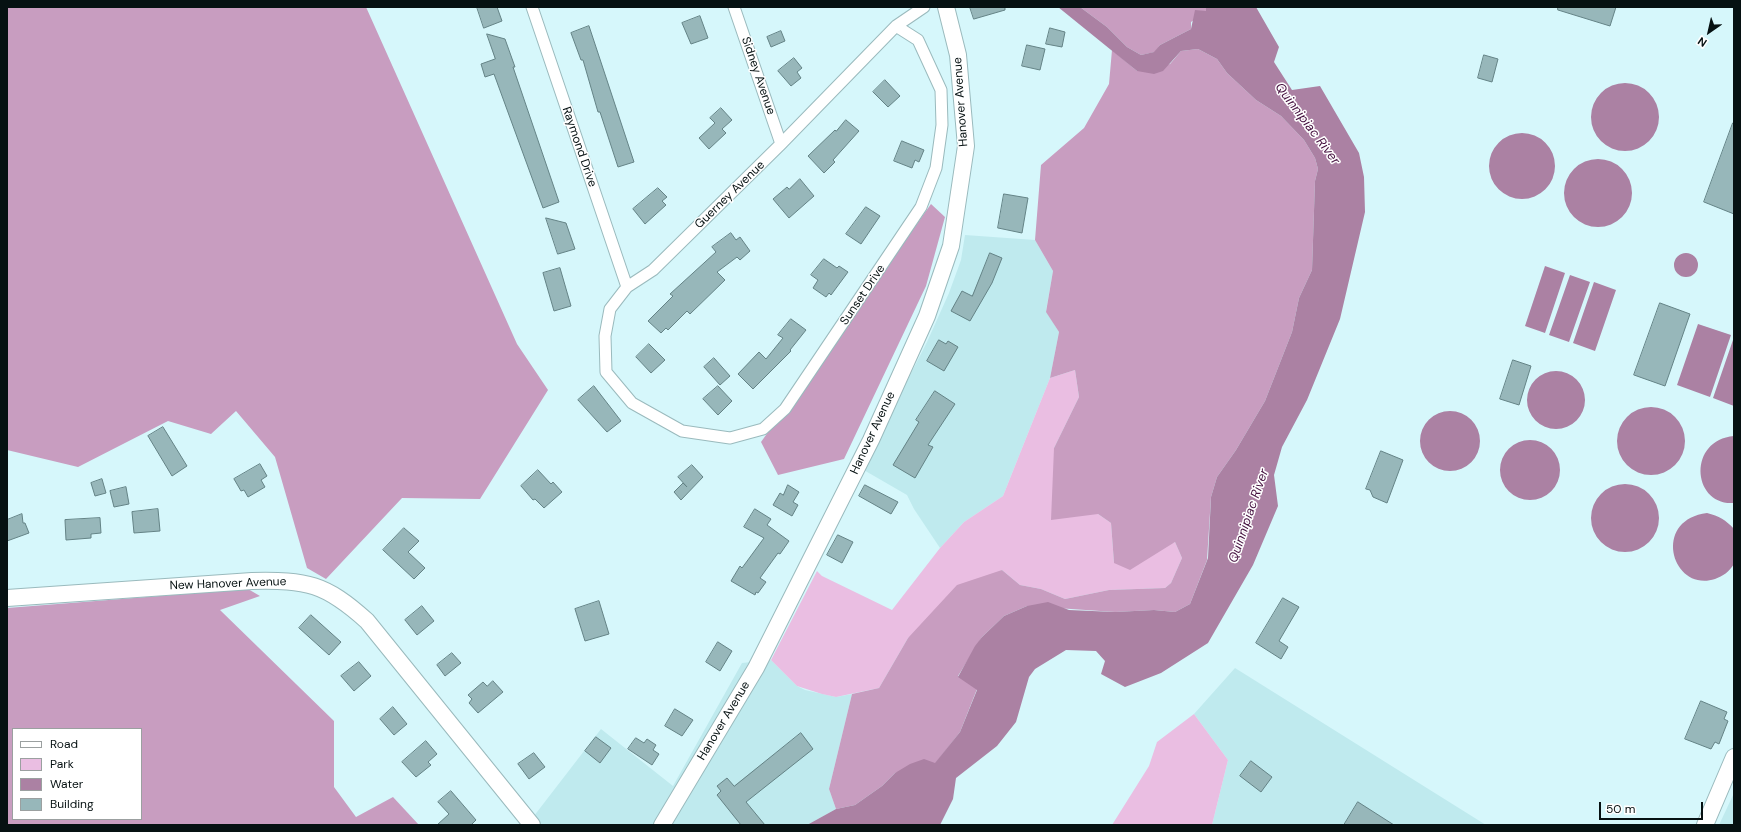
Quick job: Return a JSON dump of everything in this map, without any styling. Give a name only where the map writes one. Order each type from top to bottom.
[{"type":"main road","name":"Hanover Avenue","points":[[662,825],[756,668],[871,440],[927,316],[951,246],[966,146],[958,55],[946,7]]},
{"type":"main road","name":"New Hanover Avenue","points":[[7,598],[281,580],[308,583],[331,592],[367,621],[532,825]]},
{"type":"main road","points":[[1705,825],[1734,757]]},
{"type":"street","name":"Raymond Drive","points":[[532,7],[627,287]]},
{"type":"street","name":"Sidney Avenue","points":[[734,7],[781,144]]},
{"type":"street","name":"Guerney Avenue","points":[[632,403],[606,372],[605,336],[610,309],[627,287],[653,270],[781,144],[896,26],[924,7]]},
{"type":"street","name":"Sunset Drive","points":[[632,403],[682,431],[730,438],[763,429],[785,409],[921,207],[936,168],[942,126],[941,90],[918,40],[896,26]]},
{"type":"shaded area","points":[[7,7],[366,7],[517,344],[548,390],[480,499],[402,498],[326,579],[307,568],[275,457],[236,411],[211,434],[168,421],[78,467],[7,450]]},
{"type":"shaded area","points":[[1080,7],[1206,7],[1207,11],[1191,22],[1191,29],[1160,45],[1155,52],[1141,55],[1127,47],[1107,27]]},
{"type":"shaded area","points":[[1198,49],[1217,59],[1227,73],[1256,100],[1281,116],[1304,140],[1315,158],[1318,169],[1315,181],[1312,270],[1299,298],[1292,332],[1265,401],[1236,450],[1217,477],[1211,497],[1207,560],[1190,604],[1175,612],[1154,610],[1115,612],[1027,606],[1004,616],[982,637],[958,676],[977,689],[960,732],[935,764],[895,773],[882,786],[855,805],[836,809],[829,789],[852,694],[879,688],[908,638],[957,585],[1002,570],[1020,585],[1041,589],[1065,599],[1109,590],[1165,588],[1171,583],[1182,558],[1175,542],[1130,570],[1114,563],[1111,523],[1098,514],[1051,520],[1054,448],[1079,397],[1075,370],[1050,378],[1059,332],[1046,312],[1053,271],[1035,240],[1041,165],[1084,128],[1109,84],[1112,50],[1137,71],[1170,64],[1181,51]]},
{"type":"shaded area","points":[[931,204],[945,217],[926,286],[844,459],[778,475],[761,442]]},
{"type":"shaded area","points":[[965,235],[1035,240],[1053,271],[1046,311],[1059,332],[1050,378],[1003,496],[964,522],[940,548],[914,509],[907,495],[862,469],[927,342],[949,293],[961,260]]},
{"type":"shaded area","points":[[248,589],[260,596],[220,610],[334,721],[334,787],[356,817],[393,797],[419,825],[7,825],[7,608]]},
{"type":"shaded area","points":[[771,660],[797,686],[805,690],[836,697],[852,694],[829,789],[836,809],[807,825],[527,825],[601,729],[673,786],[742,663]]},
{"type":"shaded area","points":[[1235,668],[1486,825],[1212,825],[1228,760],[1194,714]]},
{"type":"shaded area","points":[[1734,793],[1734,825],[1719,825]]},
{"type":"green space","points":[[1075,370],[1079,397],[1054,448],[1098,514],[1111,523],[1114,563],[1175,542],[1182,558],[1171,583],[1165,588],[1109,590],[1065,599],[1041,589],[1020,585],[1002,570],[908,638],[879,688],[836,697],[797,686],[771,660],[817,571],[822,576],[892,610],[940,548],[964,522],[1003,496],[1050,378]]},
{"type":"green space","points":[[1194,714],[1228,760],[1212,825],[1112,825],[1149,766],[1157,742]]},
{"type":"water","name":"Quinnipiac River","points":[[1058,7],[1080,7],[1107,27],[1127,47],[1141,55],[1154,52],[1160,45],[1191,29],[1195,10],[1206,11],[1206,7],[1256,7],[1279,47],[1274,62],[1292,90],[1320,86],[1359,153],[1364,177],[1365,212],[1340,319],[1307,400],[1282,447],[1274,475],[1278,506],[1253,565],[1208,643],[1161,673],[1125,687],[1101,674],[1105,661],[1096,651],[1066,650],[1035,669],[1029,677],[1016,722],[997,746],[956,778],[953,799],[940,825],[807,825],[836,809],[855,805],[882,786],[895,773],[910,764],[924,759],[935,763],[960,732],[977,690],[958,677],[975,646],[982,637],[1004,616],[1027,606],[1048,602],[1069,610],[1115,612],[1154,610],[1175,612],[1190,604],[1208,558],[1211,497],[1217,477],[1236,450],[1265,401],[1292,332],[1299,298],[1312,270],[1315,181],[1318,169],[1315,158],[1304,140],[1281,116],[1256,100],[1227,73],[1217,59],[1198,49],[1181,51],[1163,71],[1154,74],[1137,71]]},
{"type":"water","points":[[1625,83],[1638,86],[1649,93],[1656,104],[1659,117],[1656,130],[1649,141],[1638,148],[1625,151],[1612,148],[1601,141],[1594,130],[1591,117],[1594,104],[1601,93],[1612,86]]},
{"type":"water","points":[[1516,133],[1528,133],[1535,135],[1546,142],[1553,153],[1555,166],[1553,179],[1546,190],[1535,197],[1528,199],[1516,199],[1509,197],[1498,190],[1491,179],[1489,172],[1489,160],[1491,153],[1498,142],[1509,135]]},
{"type":"water","points":[[1598,159],[1611,162],[1622,169],[1629,180],[1632,193],[1629,206],[1622,217],[1611,224],[1598,227],[1585,224],[1574,217],[1567,206],[1564,193],[1567,180],[1574,169],[1585,162]]},
{"type":"water","points":[[1686,253],[1694,257],[1698,265],[1694,273],[1686,277],[1678,273],[1674,265],[1678,257]]},
{"type":"water","points":[[1545,266],[1565,273],[1545,333],[1525,326]]},
{"type":"water","points":[[1570,275],[1590,282],[1569,342],[1549,335]]},
{"type":"water","points":[[1594,282],[1616,290],[1595,351],[1573,343]]},
{"type":"water","points":[[1698,324],[1731,335],[1710,397],[1677,385]]},
{"type":"water","points":[[1734,337],[1734,406],[1713,398]]},
{"type":"water","points":[[1550,371],[1562,371],[1577,379],[1585,394],[1585,406],[1577,421],[1562,429],[1550,429],[1535,421],[1527,406],[1527,394],[1535,379]]},
{"type":"water","points":[[1651,407],[1664,410],[1675,417],[1682,428],[1685,441],[1682,454],[1675,465],[1664,472],[1651,475],[1638,472],[1627,465],[1620,454],[1617,441],[1620,428],[1627,417],[1638,410]]},
{"type":"water","points":[[1450,411],[1467,416],[1475,424],[1480,441],[1475,458],[1467,466],[1450,471],[1433,466],[1425,458],[1420,441],[1425,424],[1433,416]]},
{"type":"water","points":[[1734,436],[1734,503],[1720,501],[1710,494],[1703,484],[1701,472],[1702,460],[1708,449],[1719,440]]},
{"type":"water","points":[[1530,440],[1547,445],[1555,453],[1560,470],[1555,487],[1547,495],[1530,500],[1513,495],[1505,487],[1500,470],[1505,453],[1513,445]]},
{"type":"water","points":[[1625,484],[1638,487],[1649,494],[1656,505],[1659,518],[1656,531],[1649,542],[1638,549],[1625,552],[1612,549],[1601,542],[1594,531],[1591,518],[1594,505],[1601,494],[1612,487]]},
{"type":"water","points":[[1707,513],[1722,519],[1734,529],[1734,564],[1721,577],[1700,580],[1688,576],[1679,566],[1674,554],[1674,541],[1679,528],[1690,518]]},
{"type":"building","points":[[477,7],[497,7],[502,21],[484,28]]},
{"type":"building","points":[[970,7],[1005,7],[1005,10],[974,19]]},
{"type":"building","points":[[1558,7],[1616,7],[1610,26],[1558,10]]},
{"type":"building","points":[[700,16],[708,38],[691,44],[682,23]]},
{"type":"building","points":[[589,26],[634,162],[618,167],[600,112],[598,112],[583,60],[581,60],[571,33]]},
{"type":"building","points":[[1050,28],[1065,32],[1062,47],[1046,44]]},
{"type":"building","points":[[781,31],[785,41],[771,47],[767,37]]},
{"type":"building","points":[[487,34],[505,39],[515,67],[513,67],[559,202],[543,208],[494,74],[485,77],[481,64],[495,59]]},
{"type":"building","points":[[1027,45],[1045,49],[1040,70],[1022,66]]},
{"type":"building","points":[[1484,55],[1498,59],[1492,82],[1478,78]]},
{"type":"building","points":[[794,58],[802,68],[797,72],[801,78],[791,86],[778,71]]},
{"type":"building","points":[[885,80],[900,96],[888,107],[873,92]]},
{"type":"building","points":[[721,108],[732,120],[722,129],[726,133],[709,149],[699,138],[715,123],[710,118]]},
{"type":"building","points":[[846,120],[859,131],[833,160],[835,162],[824,173],[808,156]]},
{"type":"building","points":[[1734,123],[1734,214],[1704,202]]},
{"type":"building","points":[[902,141],[924,150],[919,162],[915,160],[912,168],[894,161]]},
{"type":"building","points":[[800,179],[814,196],[789,218],[773,199],[787,187],[789,189]]},
{"type":"building","points":[[658,188],[667,197],[662,201],[666,205],[645,224],[633,209]]},
{"type":"building","points":[[1004,194],[1028,198],[1022,233],[998,228]]},
{"type":"building","points":[[866,207],[880,216],[861,244],[846,234]]},
{"type":"building","points":[[546,218],[566,223],[575,249],[558,254]]},
{"type":"building","points":[[731,233],[736,240],[740,237],[750,251],[740,260],[737,257],[717,272],[725,280],[690,314],[687,311],[668,330],[666,328],[661,333],[648,321],[673,296],[670,294],[716,252],[712,247]]},
{"type":"building","points":[[990,253],[1002,258],[992,283],[970,321],[951,311],[962,291],[972,296]]},
{"type":"building","points":[[824,259],[837,268],[839,266],[848,272],[831,295],[829,293],[826,297],[813,288],[818,280],[811,275]]},
{"type":"building","points":[[560,268],[571,306],[554,311],[543,273]]},
{"type":"building","points":[[1660,303],[1690,314],[1665,386],[1634,375]]},
{"type":"building","points":[[791,319],[806,330],[790,350],[791,351],[753,389],[738,374],[759,352],[766,359],[783,338],[778,335]]},
{"type":"building","points":[[939,340],[946,344],[948,341],[958,347],[944,371],[927,361]]},
{"type":"building","points":[[649,344],[665,360],[651,373],[636,357]]},
{"type":"building","points":[[714,358],[730,376],[720,385],[704,367]]},
{"type":"building","points":[[1513,360],[1531,366],[1519,405],[1500,399]]},
{"type":"building","points":[[594,386],[621,421],[607,432],[578,400]]},
{"type":"building","points":[[718,386],[732,401],[718,415],[703,399]]},
{"type":"building","points":[[935,391],[955,404],[928,445],[933,447],[915,478],[893,465],[919,422],[916,420]]},
{"type":"building","points":[[163,427],[187,466],[172,476],[148,436]]},
{"type":"building","points":[[1381,451],[1403,460],[1387,503],[1373,497],[1370,490],[1366,489]]},
{"type":"building","points":[[260,464],[267,476],[261,480],[265,487],[248,497],[244,490],[241,491],[234,479]]},
{"type":"building","points":[[692,465],[703,477],[681,500],[674,492],[683,483],[687,487],[678,477]]},
{"type":"building","points":[[538,470],[551,484],[553,482],[562,492],[544,508],[535,499],[533,500],[521,486]]},
{"type":"building","points":[[102,479],[106,493],[95,496],[91,483]]},
{"type":"building","points":[[788,485],[799,492],[793,502],[798,505],[792,516],[773,505],[780,493],[783,495]]},
{"type":"building","points":[[865,485],[898,502],[891,514],[859,496]]},
{"type":"building","points":[[126,487],[129,504],[114,507],[110,491]]},
{"type":"building","points":[[158,509],[160,531],[134,533],[132,512]]},
{"type":"building","points":[[755,509],[771,519],[767,525],[789,541],[780,554],[778,553],[760,578],[766,582],[755,595],[731,581],[740,566],[742,568],[764,538],[744,527]]},
{"type":"building","points":[[22,514],[23,523],[25,523],[29,533],[7,541],[7,520]]},
{"type":"building","points":[[100,518],[101,533],[91,534],[91,538],[66,540],[65,520]]},
{"type":"building","points":[[404,528],[419,541],[408,552],[425,568],[414,579],[383,550]]},
{"type":"building","points":[[838,535],[853,542],[842,563],[827,555]]},
{"type":"building","points":[[1283,598],[1299,607],[1279,641],[1288,647],[1281,659],[1256,643]]},
{"type":"building","points":[[599,601],[609,634],[585,641],[575,609]]},
{"type":"building","points":[[422,606],[434,621],[417,635],[405,620]]},
{"type":"building","points":[[311,615],[341,642],[329,655],[299,628]]},
{"type":"building","points":[[718,642],[732,651],[720,671],[706,662]]},
{"type":"building","points":[[452,653],[461,663],[445,676],[437,665]]},
{"type":"building","points":[[359,662],[371,676],[354,691],[341,676]]},
{"type":"building","points":[[493,681],[503,692],[478,713],[469,703],[472,699],[468,695],[483,682],[487,686]]},
{"type":"building","points":[[1701,701],[1727,712],[1724,719],[1728,721],[1719,744],[1715,742],[1711,749],[1685,739]]},
{"type":"building","points":[[393,707],[407,724],[394,735],[380,719]]},
{"type":"building","points":[[675,709],[693,720],[682,736],[665,726]]},
{"type":"building","points":[[801,733],[813,749],[746,802],[765,825],[741,825],[717,795],[721,791],[717,786],[727,778],[734,786]]},
{"type":"building","points":[[596,737],[611,748],[600,763],[585,751]]},
{"type":"building","points":[[636,738],[644,743],[647,739],[656,745],[653,750],[659,754],[652,765],[628,749]]},
{"type":"building","points":[[426,741],[437,754],[428,762],[431,765],[416,777],[402,762]]},
{"type":"building","points":[[534,753],[545,767],[529,779],[518,764]]},
{"type":"building","points":[[1251,761],[1272,777],[1261,792],[1240,776]]},
{"type":"building","points":[[451,791],[476,820],[471,825],[437,825],[449,814],[438,802]]},
{"type":"building","points":[[1358,802],[1394,825],[1344,825]]}]
